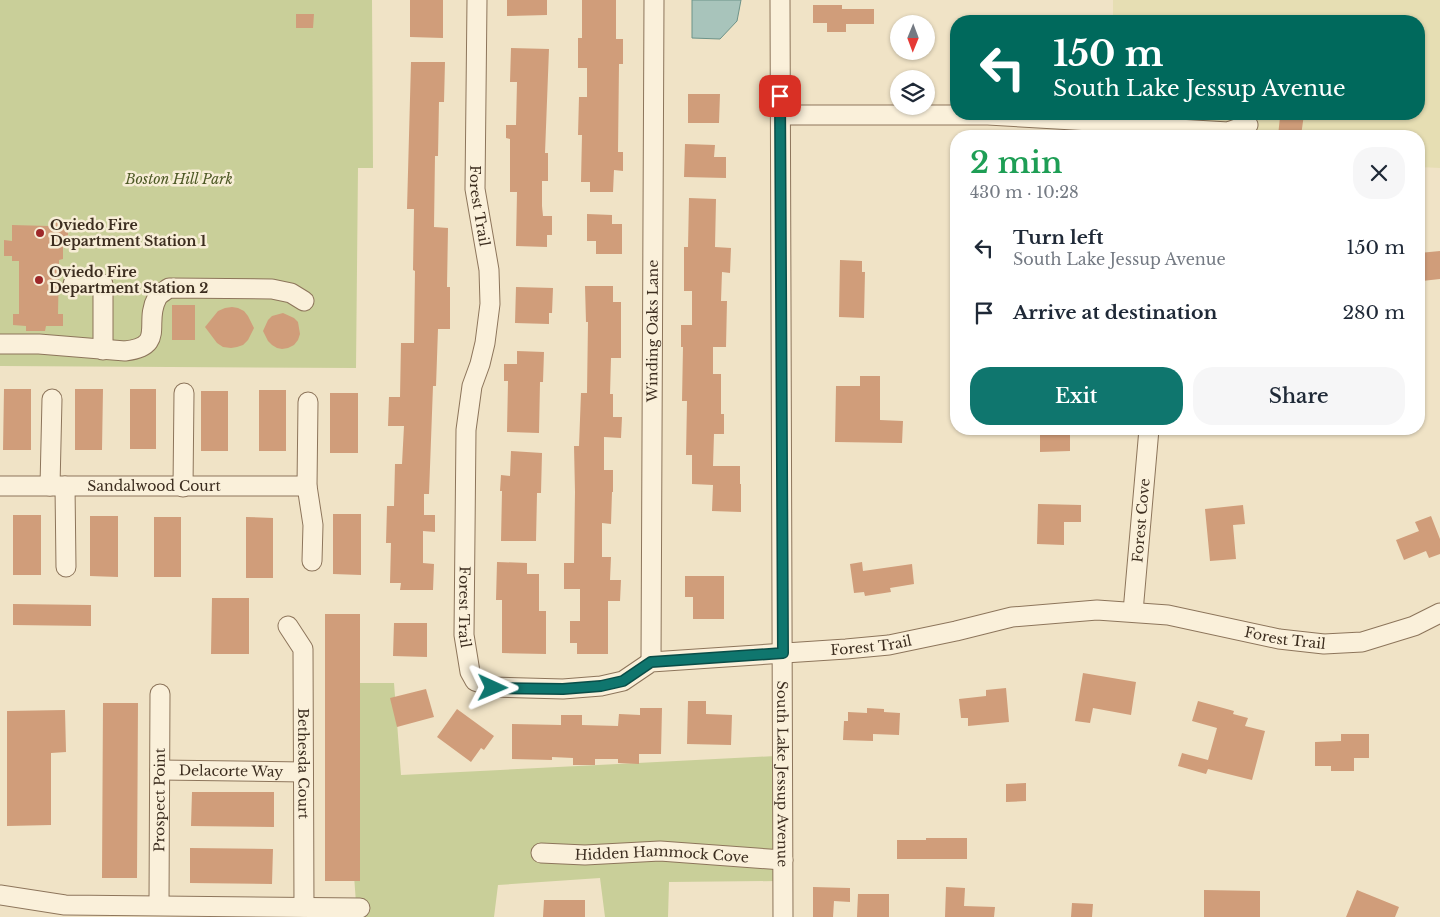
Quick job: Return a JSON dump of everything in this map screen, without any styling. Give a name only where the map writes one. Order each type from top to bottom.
[{"type":"street","name":"Forest Trail","points":[[477,0],[476,189],[489,270],[490,304],[485,343],[472,386],[466,430],[464,635],[470,672],[475,681],[493,688],[563,689],[601,686],[623,681],[651,662],[888,645],[1012,617],[1097,610],[1168,615],[1279,639],[1324,644],[1362,642],[1414,626],[1440,613]]},
{"type":"street","name":"Winding Oaks Lane","points":[[651,662],[654,0]]},
{"type":"street","name":"South Lake Jessup Avenue","points":[[780,0],[783,917]]},
{"type":"street","points":[[781,114],[950,115]]},
{"type":"street","points":[[1074,120],[1194,130]]},
{"type":"street","points":[[1234,130],[1248,125]]},
{"type":"street","points":[[73,284],[103,284],[103,350]]},
{"type":"street","points":[[0,344],[39,344],[103,350],[139,350],[149,342],[152,332],[152,316],[157,297],[169,288],[272,289],[291,294],[304,302]]},
{"type":"street","points":[[183,487],[184,393]]},
{"type":"street","points":[[52,399],[66,567]]},
{"type":"street","points":[[308,402],[307,486],[312,521],[312,561]]},
{"type":"street","name":"Forest Cove","points":[[1133,612],[1148,435]]},
{"type":"street","name":"Sandalwood Court","points":[[0,486],[307,486]]},
{"type":"street","name":"Bethesda Court","points":[[288,626],[303,649],[304,907]]},
{"type":"street","name":"Prospect Point","points":[[160,694],[160,905]]},
{"type":"street","name":"Delacorte Way","points":[[160,770],[304,772]]},
{"type":"street","name":"Hidden Hammock Cove","points":[[541,853],[585,855],[660,850],[783,860]]},
{"type":"street","points":[[0,895],[65,905],[360,908]]},
{"type":"shaded area","points":[[1113,0],[1440,0],[1440,168],[1425,167],[1425,130],[1114,130],[1114,120],[1425,120],[1425,15],[1113,15]]},
{"type":"green space","name":"Boston Hill Park","points":[[0,0],[372,0],[373,168],[358,168],[356,368],[0,366]]},
{"type":"green space","points":[[348,683],[394,683],[401,775],[776,756],[776,881],[669,882],[668,917],[605,917],[600,878],[498,885],[494,917],[357,917],[344,735]]},
{"type":"water","points":[[692,0],[741,0],[737,21],[720,39],[692,38]]},
{"type":"building","points":[[410,0],[443,0],[443,38],[410,37]]},
{"type":"building","points":[[507,0],[547,0],[547,15],[507,16]]},
{"type":"building","points":[[582,0],[616,0],[616,39],[623,39],[623,64],[619,64],[618,152],[623,152],[623,171],[614,170],[613,192],[590,192],[590,182],[581,182],[582,135],[578,135],[579,97],[587,97],[587,68],[578,68],[578,38],[582,38]]},
{"type":"building","points":[[813,5],[842,5],[842,9],[874,9],[874,24],[846,24],[846,32],[827,32],[827,23],[813,23]]},
{"type":"building","points":[[296,14],[314,14],[313,28],[296,28]]},
{"type":"building","points":[[511,48],[549,49],[545,153],[548,153],[548,181],[542,181],[543,216],[552,216],[552,235],[547,235],[547,247],[516,246],[517,192],[510,192],[510,139],[506,138],[506,125],[516,125],[517,82],[510,82]]},
{"type":"building","points":[[411,62],[445,62],[444,102],[439,102],[438,156],[435,156],[434,227],[448,228],[447,287],[450,287],[450,329],[438,329],[436,386],[433,386],[429,494],[424,494],[424,515],[435,515],[435,532],[423,531],[423,563],[434,564],[433,590],[400,590],[401,583],[390,583],[391,543],[386,543],[387,506],[394,506],[395,464],[402,464],[404,426],[388,426],[389,397],[400,397],[401,343],[414,343],[414,209],[407,209]]},
{"type":"building","points":[[688,94],[720,94],[719,123],[688,123]]},
{"type":"building","points":[[1280,120],[1303,120],[1302,130],[1279,130]]},
{"type":"building","points":[[685,144],[715,145],[714,157],[726,157],[726,178],[684,177]]},
{"type":"building","points":[[689,198],[716,199],[715,247],[731,248],[730,273],[722,272],[721,301],[727,301],[726,347],[713,347],[713,374],[721,374],[721,414],[724,414],[724,434],[714,434],[713,466],[740,466],[741,512],[712,511],[713,485],[692,484],[692,455],[686,455],[687,401],[682,401],[683,347],[681,347],[681,325],[692,325],[692,291],[684,291],[684,247],[688,247]]},
{"type":"building","points":[[587,214],[612,215],[612,224],[622,224],[622,254],[596,254],[596,241],[587,241]]},
{"type":"building","points":[[49,220],[68,220],[68,238],[63,238],[63,259],[59,260],[58,314],[63,314],[63,326],[46,326],[45,331],[26,331],[26,326],[13,325],[13,314],[19,314],[19,261],[12,261],[12,256],[4,256],[4,240],[12,241],[12,225],[49,226]]},
{"type":"building","points":[[1440,251],[1440,279],[1425,281],[1425,252]]},
{"type":"building","points":[[840,260],[862,261],[862,272],[865,272],[864,318],[839,317]]},
{"type":"building","points":[[585,286],[613,286],[613,302],[621,302],[621,358],[611,358],[610,394],[613,394],[613,417],[622,417],[621,438],[604,437],[604,470],[613,470],[613,492],[611,524],[602,523],[602,557],[611,557],[610,580],[621,580],[620,601],[608,601],[608,654],[577,654],[577,643],[570,643],[570,621],[580,621],[580,589],[564,589],[564,563],[574,563],[574,446],[579,446],[581,393],[587,393],[588,322],[586,322]]},
{"type":"building","points":[[516,287],[553,288],[552,313],[549,313],[549,324],[515,323]]},
{"type":"building","points":[[172,305],[195,305],[195,340],[172,340]]},
{"type":"building","points":[[232,307],[244,311],[254,328],[243,345],[231,348],[223,347],[217,343],[205,327],[218,311]]},
{"type":"building","points":[[283,313],[298,322],[300,334],[294,345],[282,349],[272,345],[263,331],[272,316]]},
{"type":"building","points":[[517,351],[544,352],[543,382],[540,382],[539,433],[507,432],[508,381],[504,381],[504,364],[517,364]]},
{"type":"building","points":[[860,376],[880,376],[880,420],[903,421],[902,443],[835,442],[836,386],[860,386]]},
{"type":"building","points":[[4,389],[31,389],[31,450],[3,450]]},
{"type":"building","points":[[75,389],[103,389],[102,450],[75,450]]},
{"type":"building","points":[[130,389],[156,389],[156,449],[130,449]]},
{"type":"building","points":[[259,390],[286,390],[286,451],[259,451]]},
{"type":"building","points":[[201,391],[228,391],[228,451],[201,451]]},
{"type":"building","points":[[330,393],[358,393],[358,453],[330,453]]},
{"type":"building","points":[[1040,435],[1070,435],[1070,451],[1040,452]]},
{"type":"building","points":[[511,451],[542,453],[541,493],[537,493],[536,541],[501,541],[501,475],[510,476]]},
{"type":"building","points":[[1038,504],[1081,505],[1081,522],[1064,522],[1064,545],[1037,544]]},
{"type":"building","points":[[1243,505],[1245,524],[1233,525],[1236,559],[1210,561],[1205,509]]},
{"type":"building","points":[[333,514],[361,514],[361,575],[333,574]]},
{"type":"building","points":[[13,515],[41,515],[41,575],[13,575]]},
{"type":"building","points":[[90,516],[118,516],[118,577],[90,576]]},
{"type":"building","points":[[1431,516],[1440,539],[1440,554],[1429,558],[1426,551],[1404,560],[1396,540],[1419,531],[1415,522]]},
{"type":"building","points":[[154,517],[181,517],[181,577],[154,577]]},
{"type":"building","points":[[246,517],[273,518],[273,578],[246,578]]},
{"type":"building","points":[[497,562],[527,563],[527,574],[539,574],[539,611],[546,611],[546,654],[502,653],[502,600],[496,600]]},
{"type":"building","points":[[862,562],[863,571],[912,564],[914,584],[890,588],[891,592],[865,596],[864,592],[854,593],[850,564]]},
{"type":"building","points":[[685,576],[724,576],[724,619],[693,619],[693,597],[685,597]]},
{"type":"building","points":[[212,598],[249,598],[249,654],[211,654]]},
{"type":"building","points":[[13,604],[91,605],[91,626],[13,625]]},
{"type":"building","points":[[325,614],[360,614],[360,881],[325,881]]},
{"type":"building","points":[[394,623],[427,623],[427,657],[393,656]]},
{"type":"building","points":[[1083,673],[1136,682],[1131,715],[1093,708],[1090,723],[1075,721]]},
{"type":"building","points":[[1006,688],[1009,722],[968,726],[968,718],[961,718],[959,699],[986,696],[986,690]]},
{"type":"building","points":[[426,689],[434,717],[397,727],[390,698]]},
{"type":"building","points":[[688,701],[706,701],[706,714],[732,715],[731,745],[687,744]]},
{"type":"building","points":[[1198,701],[1234,711],[1233,714],[1248,718],[1245,726],[1265,731],[1252,780],[1208,769],[1206,774],[1178,766],[1182,753],[1208,760],[1217,728],[1192,721]]},
{"type":"building","points":[[103,703],[138,703],[137,878],[102,878]]},
{"type":"building","points":[[640,708],[662,708],[661,754],[639,754],[639,764],[618,763],[618,759],[595,759],[595,765],[573,765],[573,758],[552,757],[552,760],[512,759],[512,724],[561,725],[561,715],[582,715],[582,725],[618,726],[619,714],[640,715]]},
{"type":"building","points":[[867,708],[884,709],[884,712],[900,713],[899,735],[873,734],[873,741],[843,740],[844,721],[848,721],[848,712],[867,713]]},
{"type":"building","points":[[457,709],[494,736],[484,750],[481,748],[471,762],[437,737]]},
{"type":"building","points":[[65,710],[66,752],[51,753],[51,825],[7,826],[7,711]]},
{"type":"building","points":[[1341,734],[1369,734],[1369,758],[1354,758],[1354,771],[1331,771],[1331,766],[1315,766],[1315,742],[1341,741]]},
{"type":"building","points":[[1026,783],[1026,801],[1006,802],[1006,784]]},
{"type":"building","points":[[192,792],[274,792],[274,827],[191,826]]},
{"type":"building","points":[[926,838],[967,838],[967,859],[897,859],[897,840],[926,840]]},
{"type":"building","points":[[190,848],[273,849],[272,884],[190,883]]},
{"type":"building","points":[[813,887],[850,888],[850,902],[834,901],[833,917],[813,917]]},
{"type":"building","points":[[946,887],[965,888],[964,906],[995,907],[994,917],[945,917]]},
{"type":"building","points":[[1204,890],[1260,891],[1260,917],[1204,917]]},
{"type":"building","points":[[1357,890],[1399,907],[1395,917],[1346,917]]},
{"type":"building","points":[[858,894],[889,894],[889,917],[857,917]]},
{"type":"building","points":[[544,900],[585,900],[585,917],[543,917]]},
{"type":"building","points":[[1072,903],[1093,904],[1092,917],[1071,917]]},
{"type":"place","name":"Oviedo Fire Department Station 1","points":[[40,233]]},
{"type":"place","name":"Oviedo Fire Department Station 2","points":[[39,280]]},
{"type":"route","points":[[493,688],[563,689],[601,686],[623,681],[651,662],[783,653],[780,96]]}]
